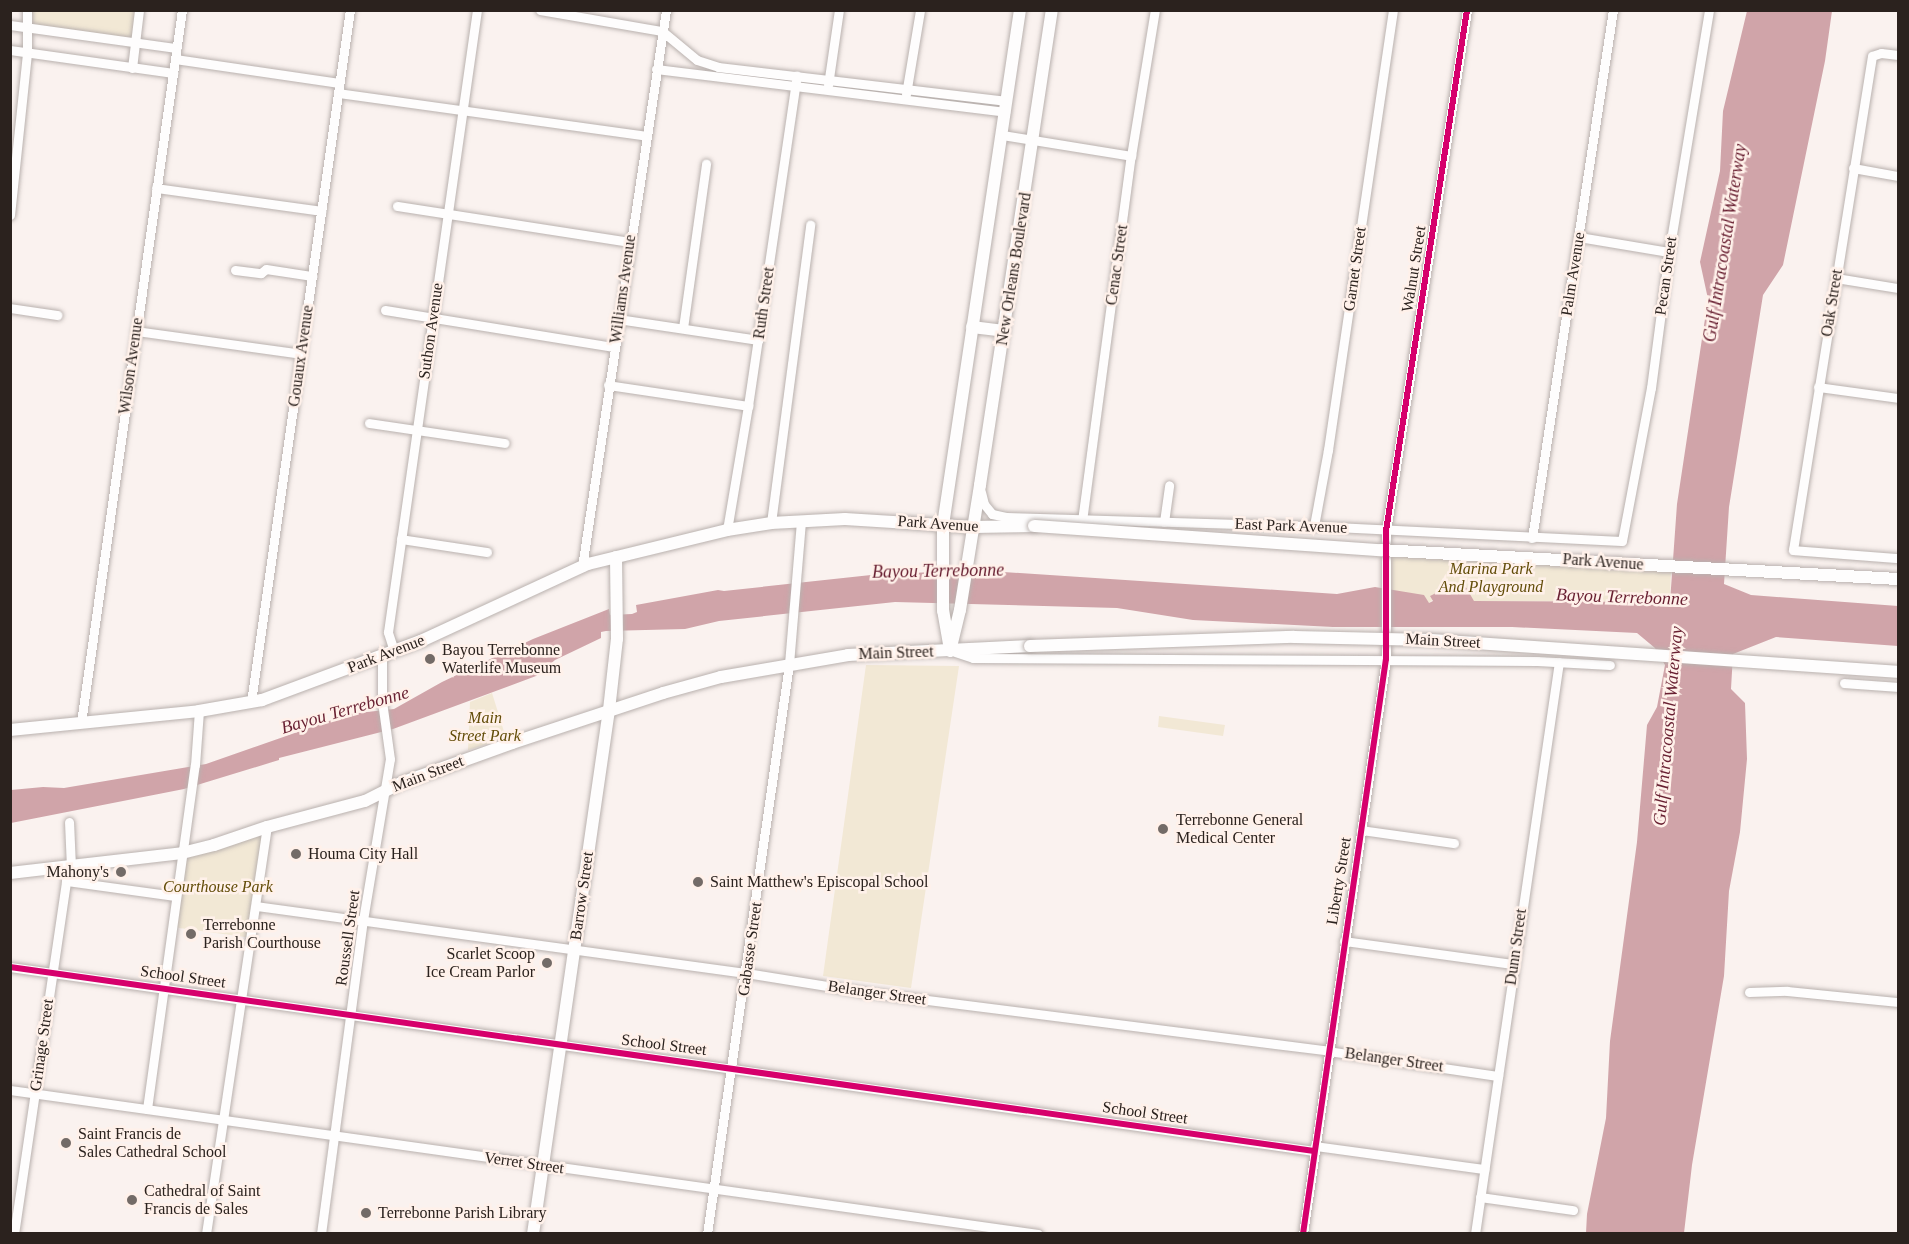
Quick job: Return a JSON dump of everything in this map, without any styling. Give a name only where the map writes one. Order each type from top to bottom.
[{"type":"main road","name":"New Orleans Boulevard","points":[[950,651],[943,610],[942,525],[1020,10]]},
{"type":"main road","name":"New Orleans Boulevard","points":[[950,651],[960,610],[980,485],[1052,10]]},
{"type":"main road","points":[[972,327],[1004,331]]},
{"type":"main road","name":"Park Avenue","points":[[10,730],[199,711],[251,702],[388,653],[582,567],[727,530],[771,523],[845,519],[972,527],[1034,526],[1381,550],[1899,579]]},
{"type":"main road","name":"Barrow Street","points":[[533,1233],[609,710],[617,639],[616,557]]},
{"type":"main road","name":"Main Street","points":[[10,873],[182,853],[267,826],[364,801],[386,790],[609,710],[721,677],[848,655],[1294,637],[1430,640],[1899,672]]},
{"type":"street","points":[[10,215],[27,53],[27,10]]},
{"type":"street","points":[[132,68],[139,10]]},
{"type":"street","name":"Wilson Avenue","points":[[81,723],[182,10]]},
{"type":"street","name":"Gouaux Avenue","points":[[251,702],[350,10]]},
{"type":"street","name":"Suthon Avenue","points":[[388,738],[382,701],[388,653],[388,632],[477,10]]},
{"type":"street","points":[[540,10],[662,31],[697,60],[723,72]]},
{"type":"street","name":"Williams Avenue","points":[[582,567],[666,10]]},
{"type":"street","points":[[828,85],[838,10]]},
{"type":"street","points":[[906,95],[920,10]]},
{"type":"street","name":"Cenac Street","points":[[1082,521],[1131,156],[1155,10]]},
{"type":"street","name":"Garnet Street","points":[[1314,526],[1393,10]]},
{"type":"street","name":"Walnut Street","points":[[1386,531],[1467,10]]},
{"type":"street","name":"Palm Avenue","points":[[1532,538],[1613,10]]},
{"type":"street","name":"Pecan Street","points":[[1622,542],[1651,388],[1669,252],[1709,10]]},
{"type":"street","points":[[10,25],[176,48]]},
{"type":"street","points":[[10,50],[173,73]]},
{"type":"street","name":"Oak Street","points":[[1899,56],[1881,53],[1872,56],[1792,550],[1899,558]]},
{"type":"street","points":[[175,59],[462,111],[646,136]]},
{"type":"street","points":[[656,69],[723,72],[1006,106]]},
{"type":"street","name":"Ruth Street","points":[[727,530],[748,406],[796,81]]},
{"type":"street","points":[[1002,135],[1131,156]]},
{"type":"street","points":[[683,328],[706,164]]},
{"type":"street","points":[[1853,168],[1899,176]]},
{"type":"street","points":[[156,188],[321,211]]},
{"type":"street","points":[[397,206],[630,242]]},
{"type":"street","points":[[771,523],[810,225]]},
{"type":"street","points":[[1579,237],[1669,252]]},
{"type":"street","points":[[235,270],[261,273],[266,269],[312,276]]},
{"type":"street","points":[[1836,278],[1899,288]]},
{"type":"street","points":[[10,308],[57,315]]},
{"type":"street","points":[[384,310],[614,347]]},
{"type":"street","points":[[618,319],[758,340]]},
{"type":"street","points":[[136,331],[301,354]]},
{"type":"street","points":[[608,385],[748,406]]},
{"type":"street","points":[[1818,387],[1899,398]]},
{"type":"street","points":[[369,423],[505,443]]},
{"type":"street","points":[[1164,522],[1169,484]]},
{"type":"street","name":"East Park Avenue","points":[[980,485],[984,504],[992,514],[1082,521],[1314,526],[1622,542]]},
{"type":"street","name":"Gabasse Street","points":[[707,1233],[789,664],[801,521]]},
{"type":"street","name":"Liberty Street","points":[[1303,1233],[1386,659],[1386,531]]},
{"type":"street","points":[[401,539],[487,552]]},
{"type":"street","name":"Main Street","points":[[950,651],[973,658],[1386,659],[1610,665]]},
{"type":"street","name":"Dunn Street","points":[[1474,1233],[1559,662]]},
{"type":"street","points":[[1844,683],[1899,687]]},
{"type":"street","points":[[147,1109],[195,765],[199,711]]},
{"type":"street","name":"Roussell Street","points":[[321,1233],[363,920],[386,790],[390,759],[388,738]]},
{"type":"street","name":"Grinage Street","points":[[14,1233],[66,881],[71,867],[69,822]]},
{"type":"street","points":[[206,1233],[222,1120],[243,999],[267,826]]},
{"type":"street","points":[[1361,830],[1454,843]]},
{"type":"street","points":[[66,881],[176,896]]},
{"type":"street","name":"Belanger Street","points":[[256,906],[746,973],[864,992],[1328,1051],[1498,1076]]},
{"type":"street","points":[[1344,941],[1513,964]]},
{"type":"street","name":"School Street","points":[[10,967],[560,1045],[1484,1169]]},
{"type":"street","points":[[1749,992],[1788,991],[1899,1002]]},
{"type":"street","name":"Verret Street","points":[[10,1090],[713,1190],[1038,1233]]},
{"type":"street","points":[[1480,1197],[1574,1210]]},
{"type":"green space","points":[[27,11],[139,11],[135,43],[27,28]]},
{"type":"green space","name":"Marina Park And Playground","points":[[1386,548],[1671,568],[1670,602],[1474,601],[1447,593],[1444,589],[1429,603],[1387,588]]},
{"type":"green space","points":[[866,665],[959,666],[911,988],[823,976]]},
{"type":"green space","name":"Main Street Park","points":[[492,693],[506,738],[468,750],[470,702]]},
{"type":"green space","points":[[1159,716],[1225,725],[1223,736],[1158,727]]},
{"type":"green space","name":"Courthouse Park","points":[[267,827],[252,938],[172,927],[182,853]]},
{"type":"water","name":"Gulf Intracoastal Waterway","points":[[1747,11],[1832,11],[1825,61],[1783,265],[1763,295],[1729,507],[1724,584],[1751,595],[1898,606],[1898,646],[1776,637],[1733,654],[1731,689],[1745,703],[1747,759],[1740,832],[1729,891],[1724,976],[1692,1165],[1684,1233],[1586,1233],[1587,1214],[1606,1118],[1610,1041],[1637,842],[1647,725],[1657,707],[1665,665],[1655,648],[1637,633],[1512,627],[1333,627],[1193,620],[1117,608],[895,602],[719,621],[685,629],[606,631],[601,632],[601,638],[555,660],[536,676],[393,729],[279,758],[279,760],[184,789],[11,823],[11,790],[64,788],[206,764],[349,714],[394,709],[442,682],[533,639],[609,609],[610,615],[632,614],[637,612],[636,605],[718,590],[871,575],[974,570],[1337,594],[1375,587],[1424,595],[1429,603],[1433,601],[1430,596],[1444,589],[1447,593],[1464,584],[1474,601],[1670,602],[1677,504],[1708,299],[1700,262],[1720,171],[1723,111]]},
{"type":"cycle path","points":[[1303,1234],[1386,659],[1386,531],[1467,10]]},
{"type":"cycle path","points":[[10,967],[1314,1151]]},
{"type":"place","name":"Bayou Terrebonne Waterlife Museum","points":[[430,659]]},
{"type":"place","name":"Terrebonne General Medical Center","points":[[1163,829]]},
{"type":"place","name":"Houma City Hall","points":[[296,854]]},
{"type":"place","name":"Mahony's","points":[[121,872]]},
{"type":"place","name":"Saint Matthew's Episcopal School","points":[[698,882]]},
{"type":"place","name":"Terrebonne Parish Courthouse","points":[[191,934]]},
{"type":"place","name":"Scarlet Scoop Ice Cream Parlor","points":[[547,963]]},
{"type":"place","name":"Saint Francis de Sales Cathedral School","points":[[66,1143]]},
{"type":"place","name":"Cathedral of Saint Francis de Sales","points":[[132,1200]]},
{"type":"place","name":"Terrebonne Parish Library","points":[[366,1213]]},
{"type":"water label","name":"Bayou Terrebonne","points":[[938,571]]},
{"type":"water label","name":"Bayou Terrebonne","points":[[1622,597]]},
{"type":"water label","name":"Bayou Terrebonne","points":[[345,710]]}]
